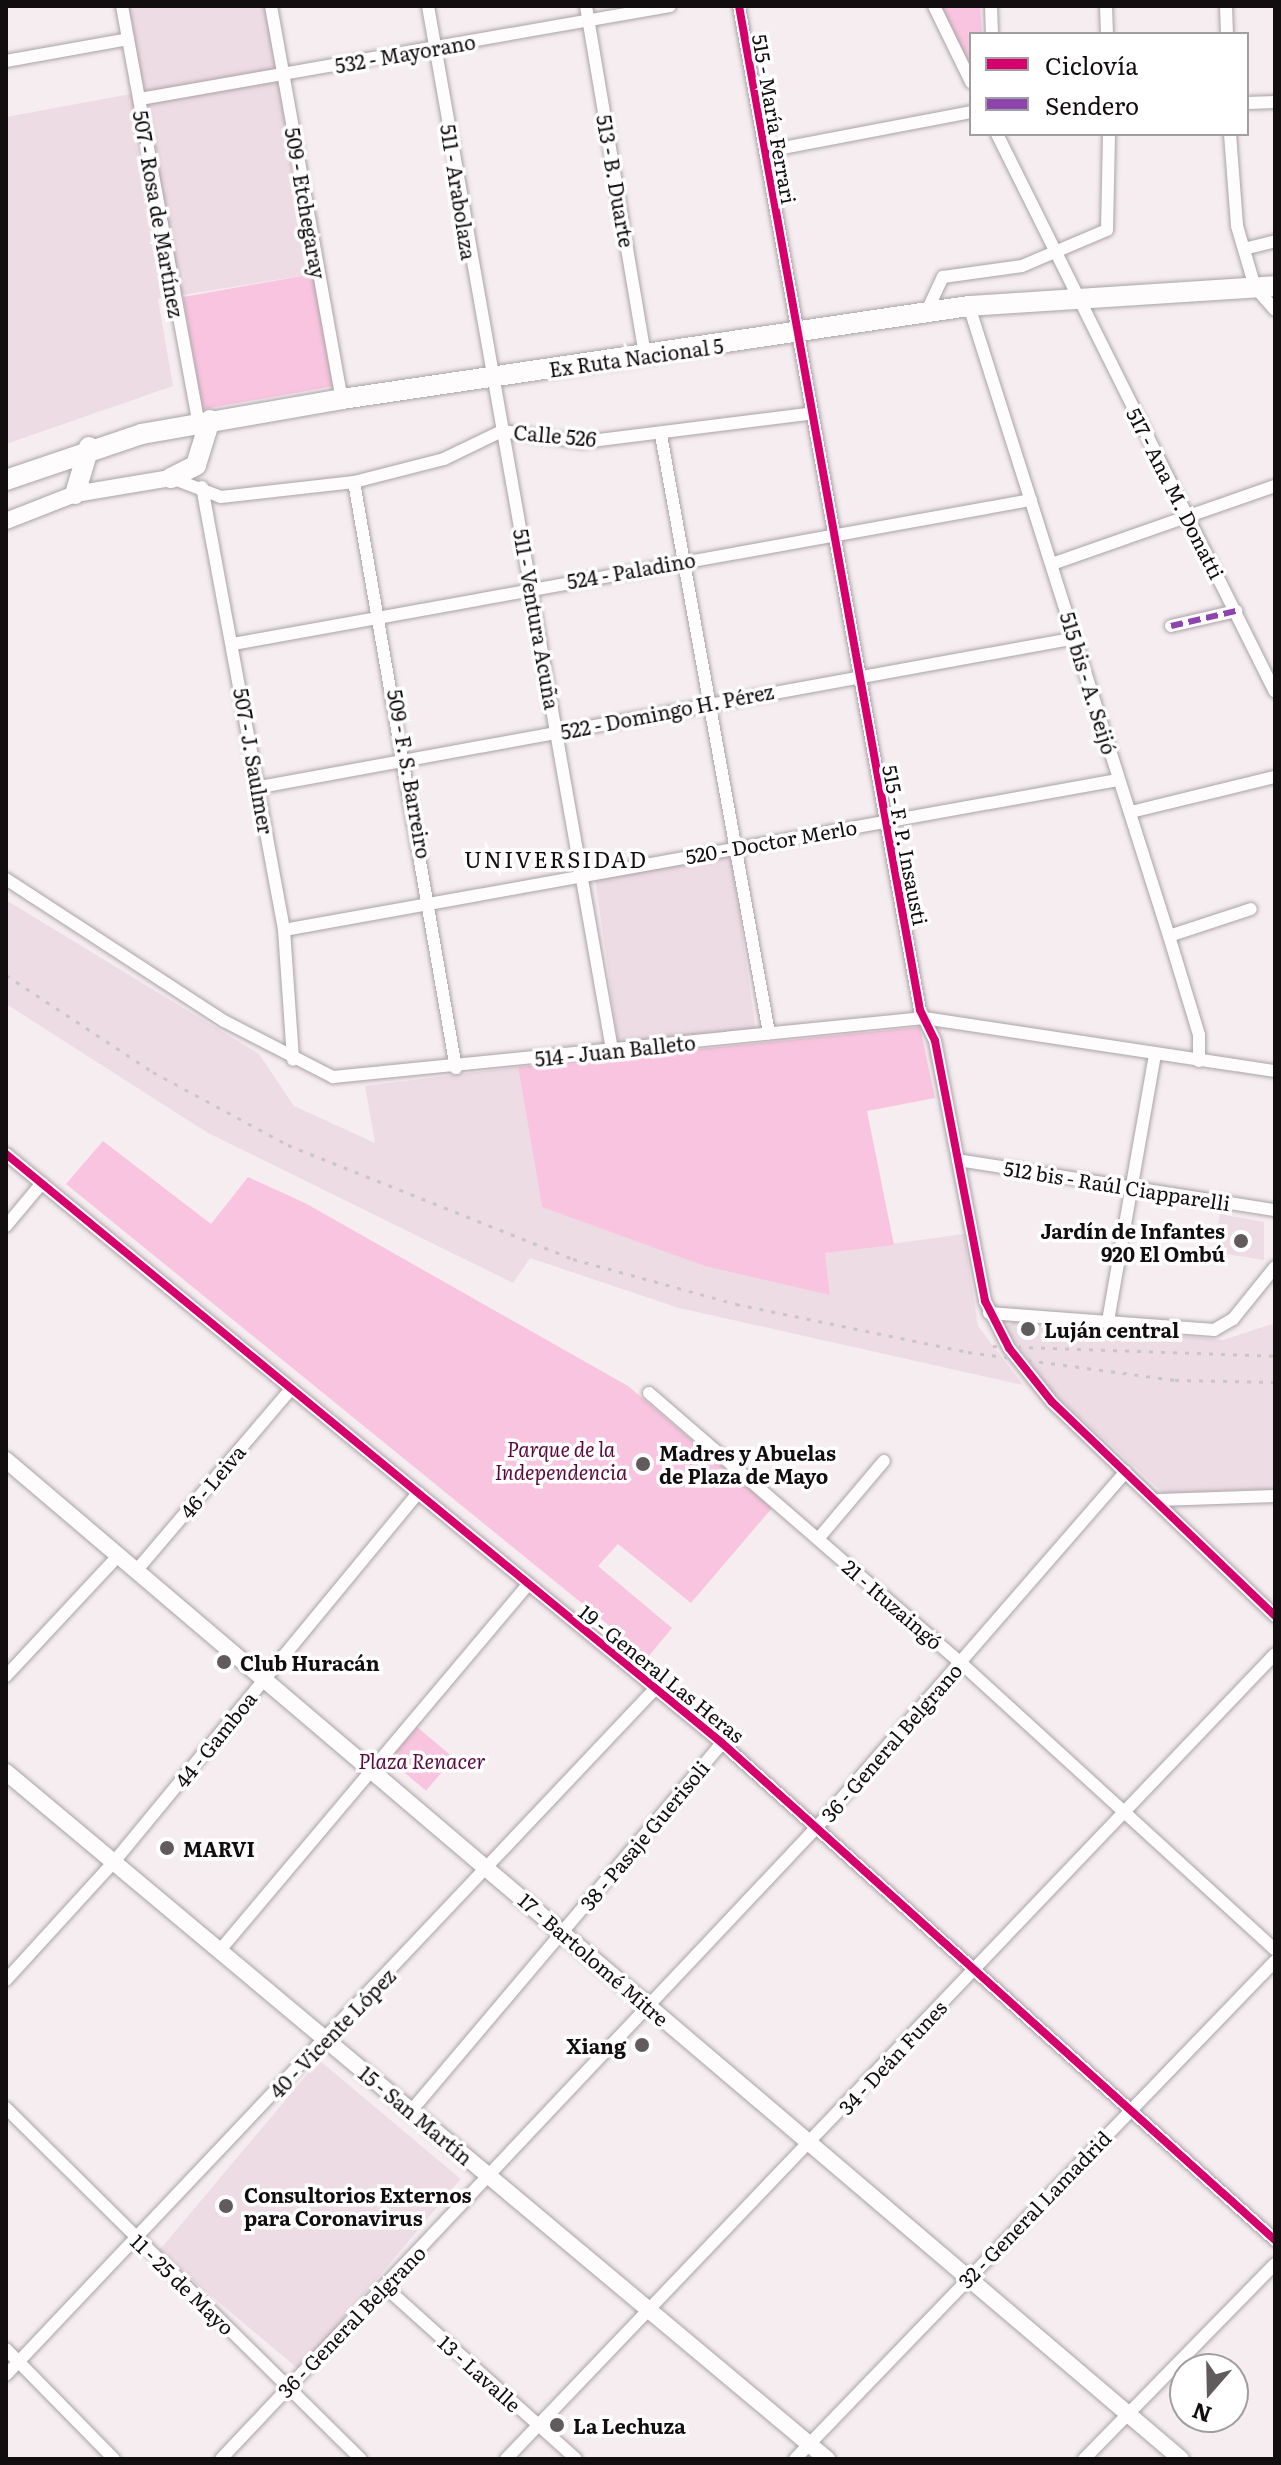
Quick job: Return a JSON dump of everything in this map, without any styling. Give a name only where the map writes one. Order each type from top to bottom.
[{"type":"main road","name":"Ex Ruta Nacional 5","points":[[6,480],[89,447],[204,421],[342,399],[969,306],[1076,296],[1265,287]]},
{"type":"main road","points":[[171,478],[196,465],[204,421]]},
{"type":"main road","points":[[75,494],[89,447]]},
{"type":"street","name":"507 - Rosa de Martínez","points":[[122,6],[204,421]]},
{"type":"street","name":"509 - Etchegaray","points":[[271,6],[342,399]]},
{"type":"street","name":"511 - Arabolaza","points":[[428,6],[489,378]]},
{"type":"street","name":"532 - Mayorano","points":[[140,99],[435,48],[587,12],[670,6]]},
{"type":"street","name":"515 - María Ferrari","points":[[739,6],[767,151],[794,333]]},
{"type":"street","points":[[934,6],[969,78]]},
{"type":"street","points":[[991,6],[992,32]]},
{"type":"street","points":[[1106,6],[1107,32]]},
{"type":"street","points":[[1226,6],[1227,32]]},
{"type":"street","name":"513 - B. Duarte","points":[[587,12],[645,355]]},
{"type":"street","points":[[6,61],[128,39]]},
{"type":"street","points":[[1249,103],[1275,102]]},
{"type":"street","points":[[767,151],[969,112]]},
{"type":"street","name":"517 - Ana M. Donatti","points":[[998,136],[1061,254],[1076,296],[1103,352],[1274,688]]},
{"type":"street","points":[[926,313],[943,277],[1061,254],[1110,224],[1109,136]]},
{"type":"street","points":[[1230,136],[1244,249],[1275,310]]},
{"type":"street","points":[[1244,249],[1275,241]]},
{"type":"street","name":"515 bis - A. Seijó","points":[[969,306],[1169,936],[1199,1061]]},
{"type":"street","name":"515 - F. P. Insausti","points":[[794,333],[885,822],[924,1018],[958,1160],[989,1313]]},
{"type":"street","name":"511 - Ventura Acuña","points":[[489,378],[533,587],[612,1049]]},
{"type":"street","name":"Calle 526","points":[[171,478],[221,497],[354,482],[444,459],[502,431],[583,442],[661,435],[809,414]]},
{"type":"street","points":[[661,435],[680,562],[769,1033]]},
{"type":"street","name":"507 - J. Saulmer","points":[[196,465],[233,644],[284,930],[293,1060]]},
{"type":"street","points":[[6,521],[75,494],[171,478]]},
{"type":"street","name":"509 - F. S. Barreiro","points":[[354,482],[383,618],[433,904],[456,1068]]},
{"type":"street","points":[[1052,564],[1187,512],[1275,486]]},
{"type":"street","name":"524 - Paladino","points":[[233,644],[383,618],[533,587],[1031,500]]},
{"type":"street","points":[[1171,626],[1236,611]]},
{"type":"street","name":"522 - Domingo H. Pérez","points":[[260,787],[407,757],[1076,638]]},
{"type":"street","points":[[1131,812],[1275,777]]},
{"type":"street","name":"520 - Doctor Merlo","points":[[284,930],[735,846],[1118,780]]},
{"type":"street","name":"514 - Juan Balleto","points":[[6,879],[293,1060],[343,1078],[924,1018],[1275,1071]]},
{"type":"street","points":[[1169,936],[1251,909]]},
{"type":"street","points":[[1108,1321],[1155,1054]]},
{"type":"street","name":"19 - General Las Heras","points":[[6,1154],[289,1391],[722,1743],[970,1972],[1275,2240]]},
{"type":"street","name":"512 bis - Raúl Ciapparelli","points":[[958,1160],[1275,1210]]},
{"type":"street","points":[[6,1226],[42,1183]]},
{"type":"street","points":[[989,1313],[1214,1330],[1228,1324],[1275,1267]]},
{"type":"street","points":[[989,1313],[1038,1386],[1159,1500],[1275,1616]]},
{"type":"street","name":"46 - Leiva","points":[[136,1571],[289,1391]]},
{"type":"street","name":"21 - Ituzaingó","points":[[649,1393],[961,1663],[1275,1950]]},
{"type":"street","name":"17 - Bartolomé Mitre","points":[[6,1460],[489,1867],[811,2146],[1181,2459]]},
{"type":"street","points":[[818,1539],[884,1461]]},
{"type":"street","name":"36 - General Belgrano","points":[[221,2459],[491,2178],[816,1828],[1126,1472]]},
{"type":"street","name":"44 - Gamboa","points":[[6,1980],[113,1863],[418,1493]]},
{"type":"street","points":[[1159,1500],[1275,1496]]},
{"type":"street","points":[[6,1676],[118,1556]]},
{"type":"street","points":[[221,1949],[528,1585]]},
{"type":"street","name":"34 - Deán Funes","points":[[506,2459],[811,2146],[970,1972],[1275,1654]]},
{"type":"street","name":"40 - Vicente López","points":[[6,2375],[655,1689]]},
{"type":"street","name":"38 - Pasaje Guerisoli","points":[[411,2111],[722,1743]]},
{"type":"street","name":"15 - San Martín","points":[[6,1772],[827,2459]]},
{"type":"street","name":"32 - General Lamadrid","points":[[795,2459],[966,2277],[1275,1961]]},
{"type":"street","name":"11 - 25 de Mayo","points":[[6,2108],[361,2459]]},
{"type":"street","points":[[1084,2459],[1275,2264]]},
{"type":"street","name":"13 - Lavalle","points":[[384,2286],[576,2459]]},
{"type":"street","points":[[6,2349],[114,2459]]},
{"type":"shaded area","points":[[126,6],[265,6],[313,274],[158,299],[173,386],[6,444],[6,117],[141,92]]},
{"type":"shaded area","points":[[731,854],[755,1028],[619,1047],[594,873]]},
{"type":"shaded area","points":[[6,900],[259,1054],[294,1106],[375,1143],[365,1086],[518,1067],[542,1207],[830,1295],[825,1253],[964,1234],[978,1326],[1023,1385],[679,1308],[530,1258],[513,1283],[208,1133],[6,1004]]},
{"type":"shaded area","name":"Jardín de Infantes 920 El Ombú","points":[[1220,1214],[1264,1222],[1264,1260],[1213,1252]]},
{"type":"shaded area","points":[[1014,1321],[1223,1340],[1275,1323],[1275,1489],[1163,1493],[1051,1390],[1005,1328]]},
{"type":"shaded area","points":[[319,2060],[461,2179],[300,2370],[158,2252]]},
{"type":"green space","points":[[941,6],[980,6],[982,32],[969,32],[969,66]]},
{"type":"green space","points":[[313,274],[333,386],[203,409],[183,297]]},
{"type":"green space","points":[[920,1027],[935,1098],[867,1111],[894,1245],[825,1253],[830,1295],[705,1266],[542,1207],[518,1067]]},
{"type":"green space","name":"Parque de la Independencia","points":[[103,1141],[211,1224],[248,1177],[305,1203],[628,1386],[772,1508],[691,1603],[618,1544],[598,1566],[672,1628],[648,1657],[66,1184]]},
{"type":"green space","name":"Plaza Renacer","points":[[417,1727],[454,1758],[426,1791],[389,1760]]},
{"type":"railway","points":[[6,975],[153,1072],[288,1145],[573,1259],[736,1304],[968,1352],[1175,1380],[1275,1382]]},
{"type":"railway","points":[[993,1346],[1275,1356]]},
{"type":"marked path","points":[[1171,626],[1236,611]]},
{"type":"cycle path","points":[[739,6],[920,1010],[935,1041],[985,1301],[1009,1348],[1052,1402],[1275,1616]]},
{"type":"cycle path","points":[[6,1154],[722,1743],[1275,2240]]},
{"type":"place","name":"Jardín de Infantes 920 El Ombú","points":[[1241,1241]]},
{"type":"place","name":"Luján central","points":[[1028,1329]]},
{"type":"place","name":"Madres y Abuelas de Plaza de Mayo","points":[[643,1464]]},
{"type":"place","name":"Club Huracán","points":[[224,1662]]},
{"type":"place","name":"MARVI","points":[[167,1848]]},
{"type":"place","name":"Xiang","points":[[642,2045]]},
{"type":"place","name":"Consultorios Externos para Coronavirus","points":[[226,2206]]},
{"type":"place","name":"La Lechuza","points":[[557,2425]]},
{"type":"district","name":"UNIVERSIDAD","points":[[556,859]]}]
